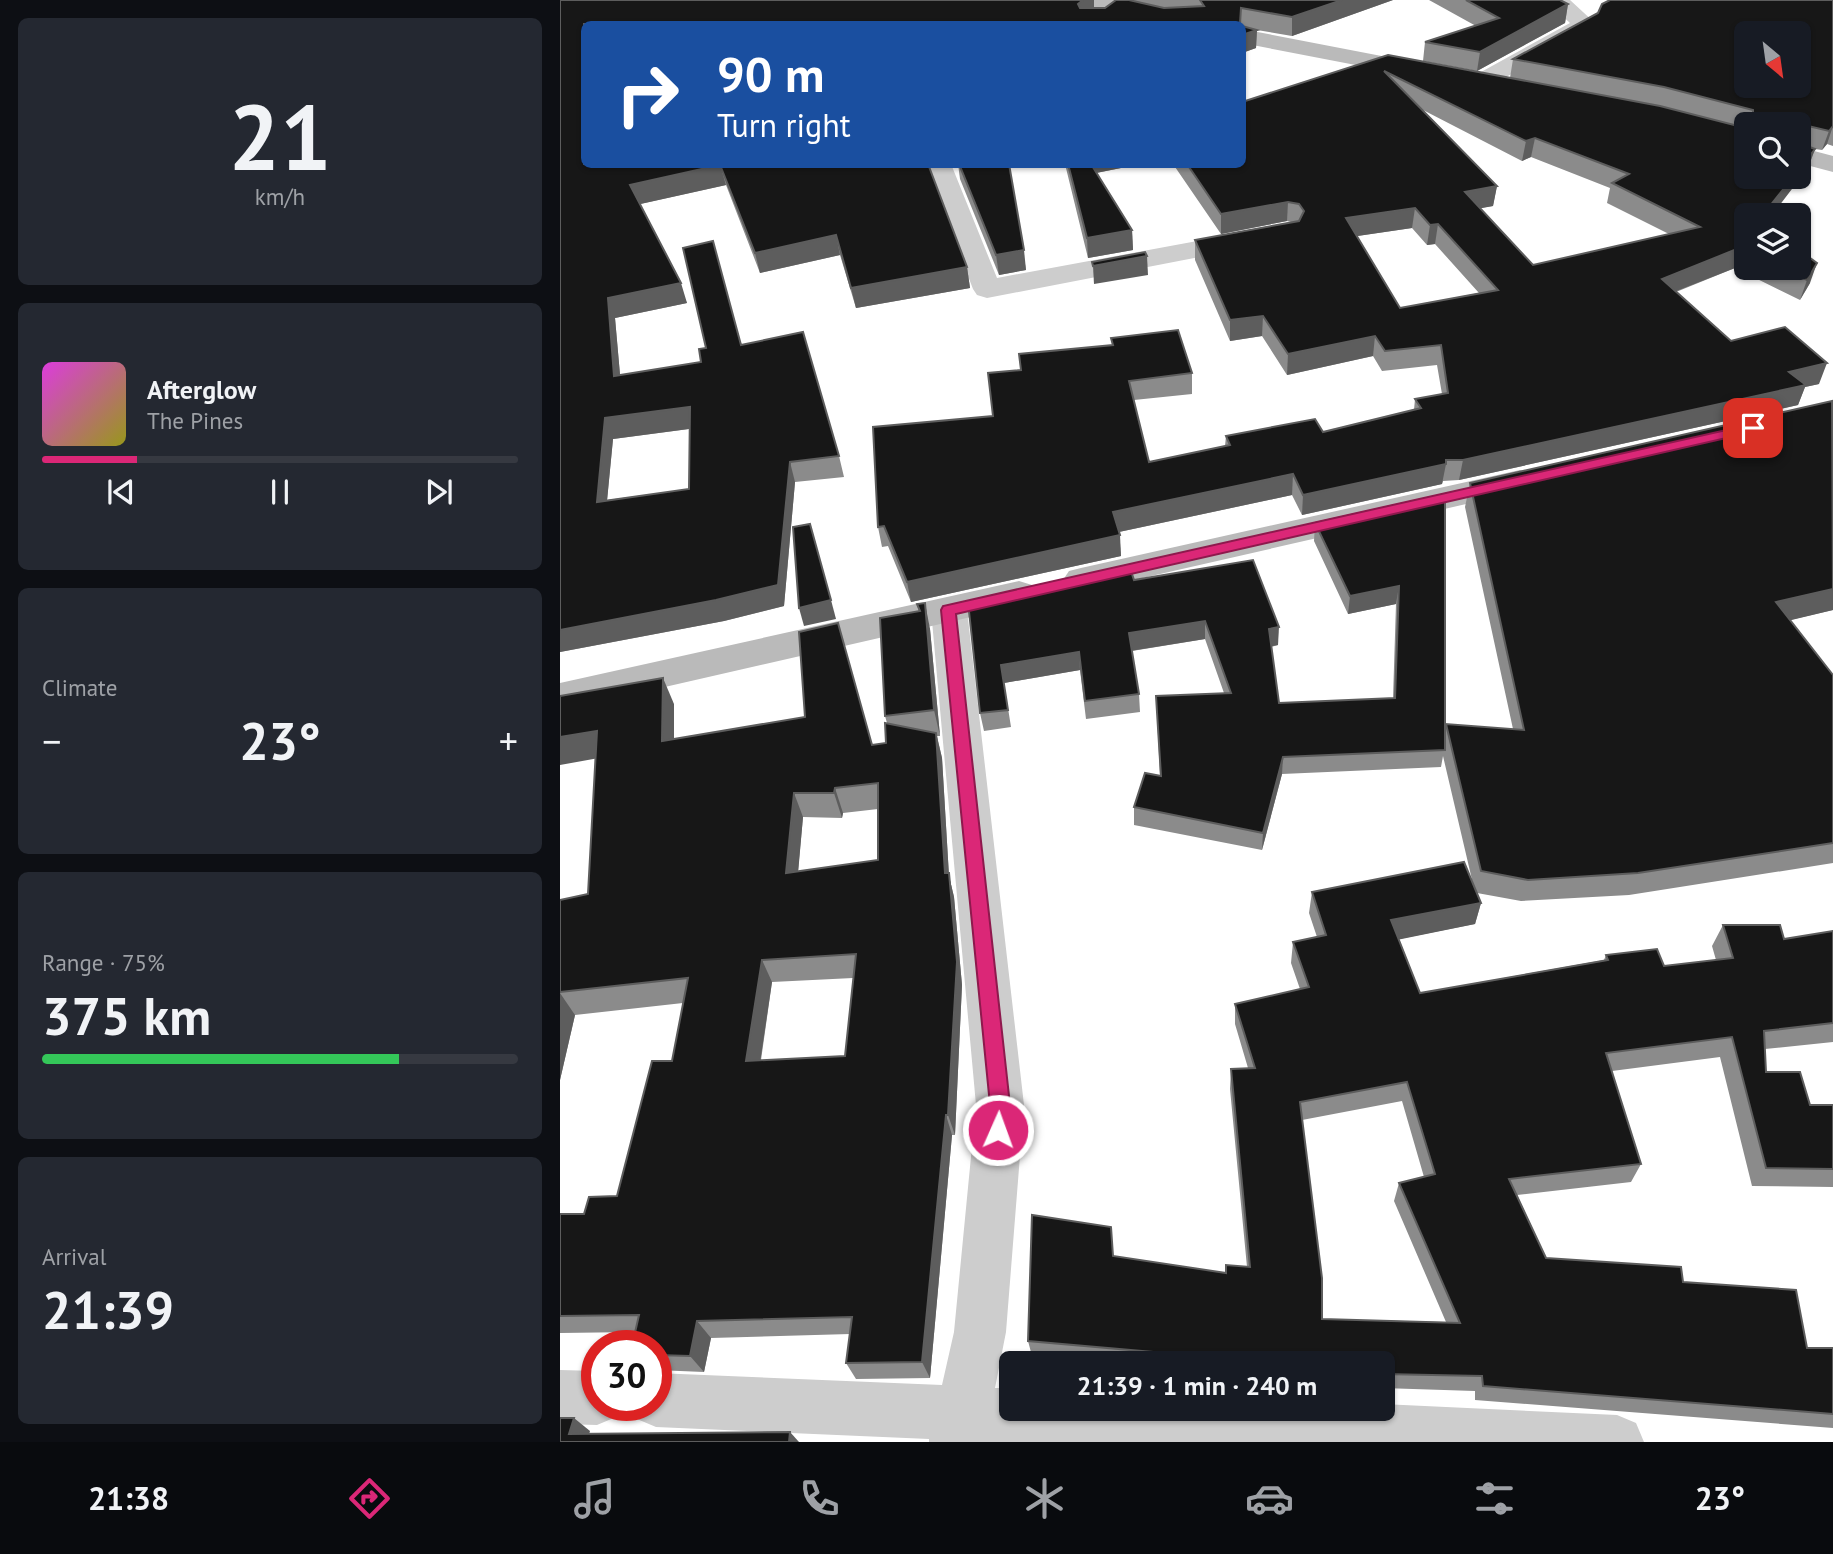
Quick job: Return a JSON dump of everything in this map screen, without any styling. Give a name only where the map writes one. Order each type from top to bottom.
[{"type":"street","points":[[1091,0],[1176,21]]},
{"type":"street","points":[[1480,82],[1586,24],[1556,0]]},
{"type":"street","points":[[1096,21],[1115,8]]},
{"type":"street","points":[[1246,37],[1518,89]]},
{"type":"street","points":[[1811,158],[1833,164]]},
{"type":"street","points":[[950,168],[987,289],[1273,235]]},
{"type":"street","points":[[560,697],[1547,474]]},
{"type":"street","points":[[948,610],[1000,1105],[980,1332],[959,1427]]},
{"type":"street","points":[[560,1397],[581,1398]]},
{"type":"street","points":[[672,1401],[959,1427],[1617,1442]]},
{"type":"building","points":[[560,0],[1083,0],[1078,4],[1080,8],[1105,8],[1116,0],[1129,0],[1164,8],[1204,6],[1200,0],[1342,0],[1292,17],[1241,8],[1240,21],[581,21],[581,168],[706,168],[630,185],[681,283],[608,298],[614,376],[701,362],[699,349],[706,348],[683,248],[713,241],[741,345],[803,332],[839,456],[790,462],[778,585],[716,600],[560,630]],"holes":[[[690,407],[689,489],[597,502],[605,418]]]},
{"type":"building","points":[[1466,0],[1560,0],[1568,4],[1480,52],[1425,42],[1499,18]]},
{"type":"building","points":[[1610,0],[1833,0],[1833,126],[1829,131],[1811,127],[1811,112],[1753,112],[1664,87],[1513,59],[1598,13],[1602,4]]},
{"type":"building","points":[[1246,27],[1257,30],[1246,34]]},
{"type":"building","points":[[1388,55],[1660,106],[1734,125],[1734,189],[1783,189],[1772,203],[1734,203],[1734,250],[1662,279],[1731,341],[1785,327],[1827,363],[1789,372],[1806,385],[1463,460],[1446,460],[1446,464],[1303,495],[1293,474],[1113,512],[1120,535],[907,582],[884,526],[878,527],[873,427],[993,416],[988,373],[1021,370],[1019,354],[1113,345],[1111,338],[1178,330],[1192,373],[1129,381],[1149,462],[1230,445],[1226,436],[1315,419],[1323,432],[1421,408],[1415,399],[1448,393],[1441,345],[1385,351],[1375,336],[1288,354],[1263,316],[1230,320],[1195,240],[1299,221],[1304,211],[1299,204],[1288,202],[1221,214],[1190,168],[1246,168],[1246,101]],"holes":[[[1384,71],[1526,141],[1535,138],[1629,174],[1612,183],[1700,227],[1533,265],[1465,192],[1497,186]],[[1415,208],[1430,225],[1438,224],[1498,290],[1400,308],[1346,218]]]},
{"type":"building","points":[[721,168],[930,168],[967,267],[851,288],[836,235],[755,253]]},
{"type":"building","points":[[961,168],[1010,168],[1024,250],[996,255]]},
{"type":"building","points":[[1069,168],[1093,168],[1132,230],[1087,238]]},
{"type":"building","points":[[1145,252],[1147,256],[1093,266],[1092,262]]},
{"type":"building","points":[[1811,259],[1817,263],[1811,273]]},
{"type":"building","points":[[1832,401],[1833,589],[1776,602],[1833,675],[1833,843],[1638,873],[1528,880],[1481,871],[1446,724],[1524,730],[1470,483]]},
{"type":"building","points":[[1445,494],[1445,750],[1283,757],[1263,833],[1134,807],[1145,773],[1161,776],[1156,696],[1231,693],[1205,621],[1129,633],[1139,694],[1085,701],[1079,652],[1001,665],[1008,710],[980,713],[968,602],[1129,565],[1134,580],[1253,560],[1279,627],[1269,629],[1279,703],[1395,698],[1399,586],[1350,596],[1315,523]]},
{"type":"building","points":[[810,524],[831,600],[799,608],[793,527]]},
{"type":"building","points":[[925,603],[934,710],[885,716],[880,618],[920,611],[917,604]]},
{"type":"building","points":[[838,623],[872,745],[886,743],[885,723],[936,733],[945,873],[949,873],[957,962],[948,1115],[922,1362],[846,1363],[852,1317],[697,1321],[690,1356],[672,1355],[672,1330],[636,1330],[639,1315],[560,1316],[560,1214],[584,1214],[589,1197],[617,1196],[652,1061],[672,1061],[688,978],[560,992],[560,900],[588,894],[597,731],[560,737],[560,696],[663,678],[662,741],[805,717],[799,632]],"holes":[[[878,783],[878,860],[786,873],[794,793],[834,793],[835,788]],[[856,954],[845,1056],[746,1061],[762,960]]]},
{"type":"building","points":[[1464,862],[1481,903],[1391,920],[1420,993],[1608,960],[1606,955],[1657,949],[1664,966],[1733,958],[1723,925],[1780,925],[1784,939],[1833,931],[1833,1023],[1764,1031],[1766,1072],[1800,1072],[1810,1105],[1833,1105],[1833,1169],[1766,1168],[1732,1037],[1606,1053],[1641,1164],[1509,1179],[1546,1258],[1681,1267],[1683,1282],[1796,1290],[1807,1348],[1833,1348],[1833,1414],[1483,1386],[1482,1376],[1395,1374],[1395,1351],[1142,1351],[1028,1341],[1032,1215],[1111,1227],[1113,1256],[1226,1273],[1226,1265],[1250,1267],[1231,1069],[1255,1068],[1235,1004],[1309,987],[1293,942],[1326,935],[1312,892]],"holes":[[[1407,1082],[1435,1174],[1399,1183],[1460,1323],[1322,1319],[1322,1278],[1300,1102]]]},
{"type":"building","points":[[560,1418],[574,1418],[569,1434],[790,1432],[789,1442],[560,1442]]},
{"type":"route","points":[[998,1130],[1000,1105],[948,610],[1753,428]]}]
